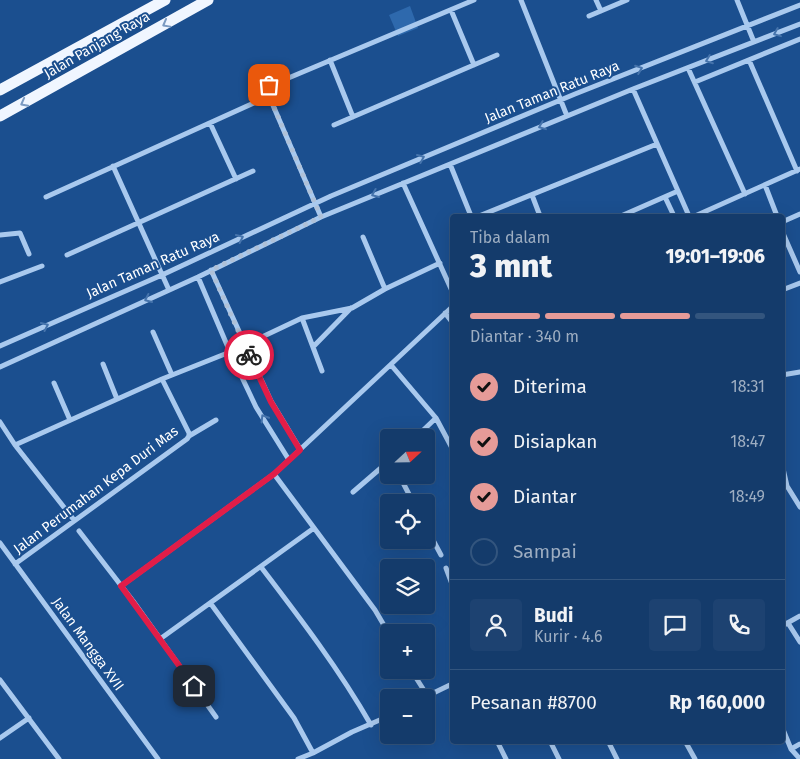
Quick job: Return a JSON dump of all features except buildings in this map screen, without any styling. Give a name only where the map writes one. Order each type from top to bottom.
[{"type":"main road","name":"Jalan Panjang Raya","points":[[0,90],[165,0]]},
{"type":"main road","name":"Jalan Panjang Raya","points":[[0,116],[208,0]]},
{"type":"street","points":[[320,216],[266,89],[269,85],[474,0]]},
{"type":"street","points":[[521,0],[567,114]]},
{"type":"street","points":[[596,0],[601,10]]},
{"type":"street","points":[[589,16],[627,0]]},
{"type":"street","points":[[737,0],[754,41]]},
{"type":"street","name":"Jalan Taman Ratu Raya","points":[[0,346],[163,276],[315,205],[800,5]]},
{"type":"street","points":[[450,10],[474,65]]},
{"type":"street","name":"Jalan Taman Ratu Raya","points":[[0,367],[168,288],[198,277],[320,216],[450,164],[567,114],[800,24]]},
{"type":"street","points":[[695,82],[799,41]]},
{"type":"street","points":[[334,125],[497,55]]},
{"type":"street","points":[[330,60],[353,117]]},
{"type":"street","points":[[700,214],[798,170],[749,60]]},
{"type":"street","points":[[688,68],[745,194]]},
{"type":"street","points":[[633,89],[688,214]]},
{"type":"street","points":[[46,197],[269,96]]},
{"type":"street","points":[[210,123],[236,179]]},
{"type":"street","points":[[484,214],[657,144]]},
{"type":"street","points":[[450,164],[470,214]]},
{"type":"street","points":[[113,166],[168,288]]},
{"type":"street","points":[[66,255],[253,171]]},
{"type":"street","points":[[404,182],[450,286]]},
{"type":"street","points":[[765,185],[776,214]]},
{"type":"street","points":[[626,214],[678,191]]},
{"type":"street","points":[[532,195],[539,214]]},
{"type":"street","points":[[665,198],[673,214]]},
{"type":"street","points":[[785,221],[800,214]]},
{"type":"street","points":[[0,235],[20,234],[29,254]]},
{"type":"street","points":[[363,237],[385,289]]},
{"type":"street","points":[[785,238],[800,272]]},
{"type":"street","points":[[313,347],[352,308],[385,289],[440,263]]},
{"type":"street","points":[[0,282],[42,266]]},
{"type":"street","name":"Jalan Taman Ratu Raya","points":[[211,270],[271,402],[300,450]]},
{"type":"street","points":[[198,277],[256,407],[289,460]]},
{"type":"street","points":[[785,289],[800,283]]},
{"type":"street","points":[[15,445],[162,379],[230,352],[302,318],[352,308]]},
{"type":"street","points":[[121,586],[274,474],[450,309]]},
{"type":"street","points":[[445,313],[450,319]]},
{"type":"street","points":[[302,318],[322,371]]},
{"type":"street","points":[[153,332],[172,375]]},
{"type":"street","points":[[103,364],[117,399]]},
{"type":"street","points":[[391,364],[436,418],[450,444]]},
{"type":"street","points":[[785,374],[800,372]]},
{"type":"street","name":"Jalan Perumahan Kepa Duri Mas","points":[[15,564],[189,436],[162,379]]},
{"type":"street","points":[[54,383],[70,420]]},
{"type":"street","points":[[424,429],[436,418]]},
{"type":"street","points":[[189,436],[216,420]]},
{"type":"street","points":[[0,422],[15,445],[74,520]]},
{"type":"street","points":[[353,492],[380,469]]},
{"type":"street","points":[[274,474],[384,624]]},
{"type":"street","points":[[785,477],[787,486],[800,507]]},
{"type":"street","points":[[160,639],[314,528]]},
{"type":"street","name":"Jalan Perumahan Kepa Duri Mas","points":[[79,531],[216,717]]},
{"type":"street","name":"Jalan Mangga XVII","points":[[0,543],[158,759]]},
{"type":"street","points":[[435,544],[441,555]]},
{"type":"street","points":[[261,567],[324,649],[371,725]]},
{"type":"street","points":[[446,568],[450,579]]},
{"type":"street","points":[[211,604],[294,718],[313,753]]},
{"type":"street","points":[[785,624],[800,616]]},
{"type":"street","points":[[788,623],[800,642]]},
{"type":"street","points":[[0,680],[59,759]]},
{"type":"street","points":[[435,692],[450,685]]},
{"type":"street","points":[[0,738],[29,718]]},
{"type":"street","points":[[298,759],[380,720]]},
{"type":"street","points":[[785,734],[791,748],[800,759]]},
{"type":"street","points":[[498,744],[506,759]]},
{"type":"street","points":[[552,744],[559,759]]},
{"type":"street","points":[[610,744],[617,759]]},
{"type":"street","points":[[687,744],[695,759]]},
{"type":"street","points":[[791,748],[800,744]]},
{"type":"shaded area","points":[[410,6],[418,28],[398,36],[389,15]]},
{"type":"way so far","points":[[249,355],[211,270],[321,217],[266,89],[269,85]]},
{"type":"route","points":[[194,686],[121,586],[274,474],[300,450],[271,402],[249,355]]}]
